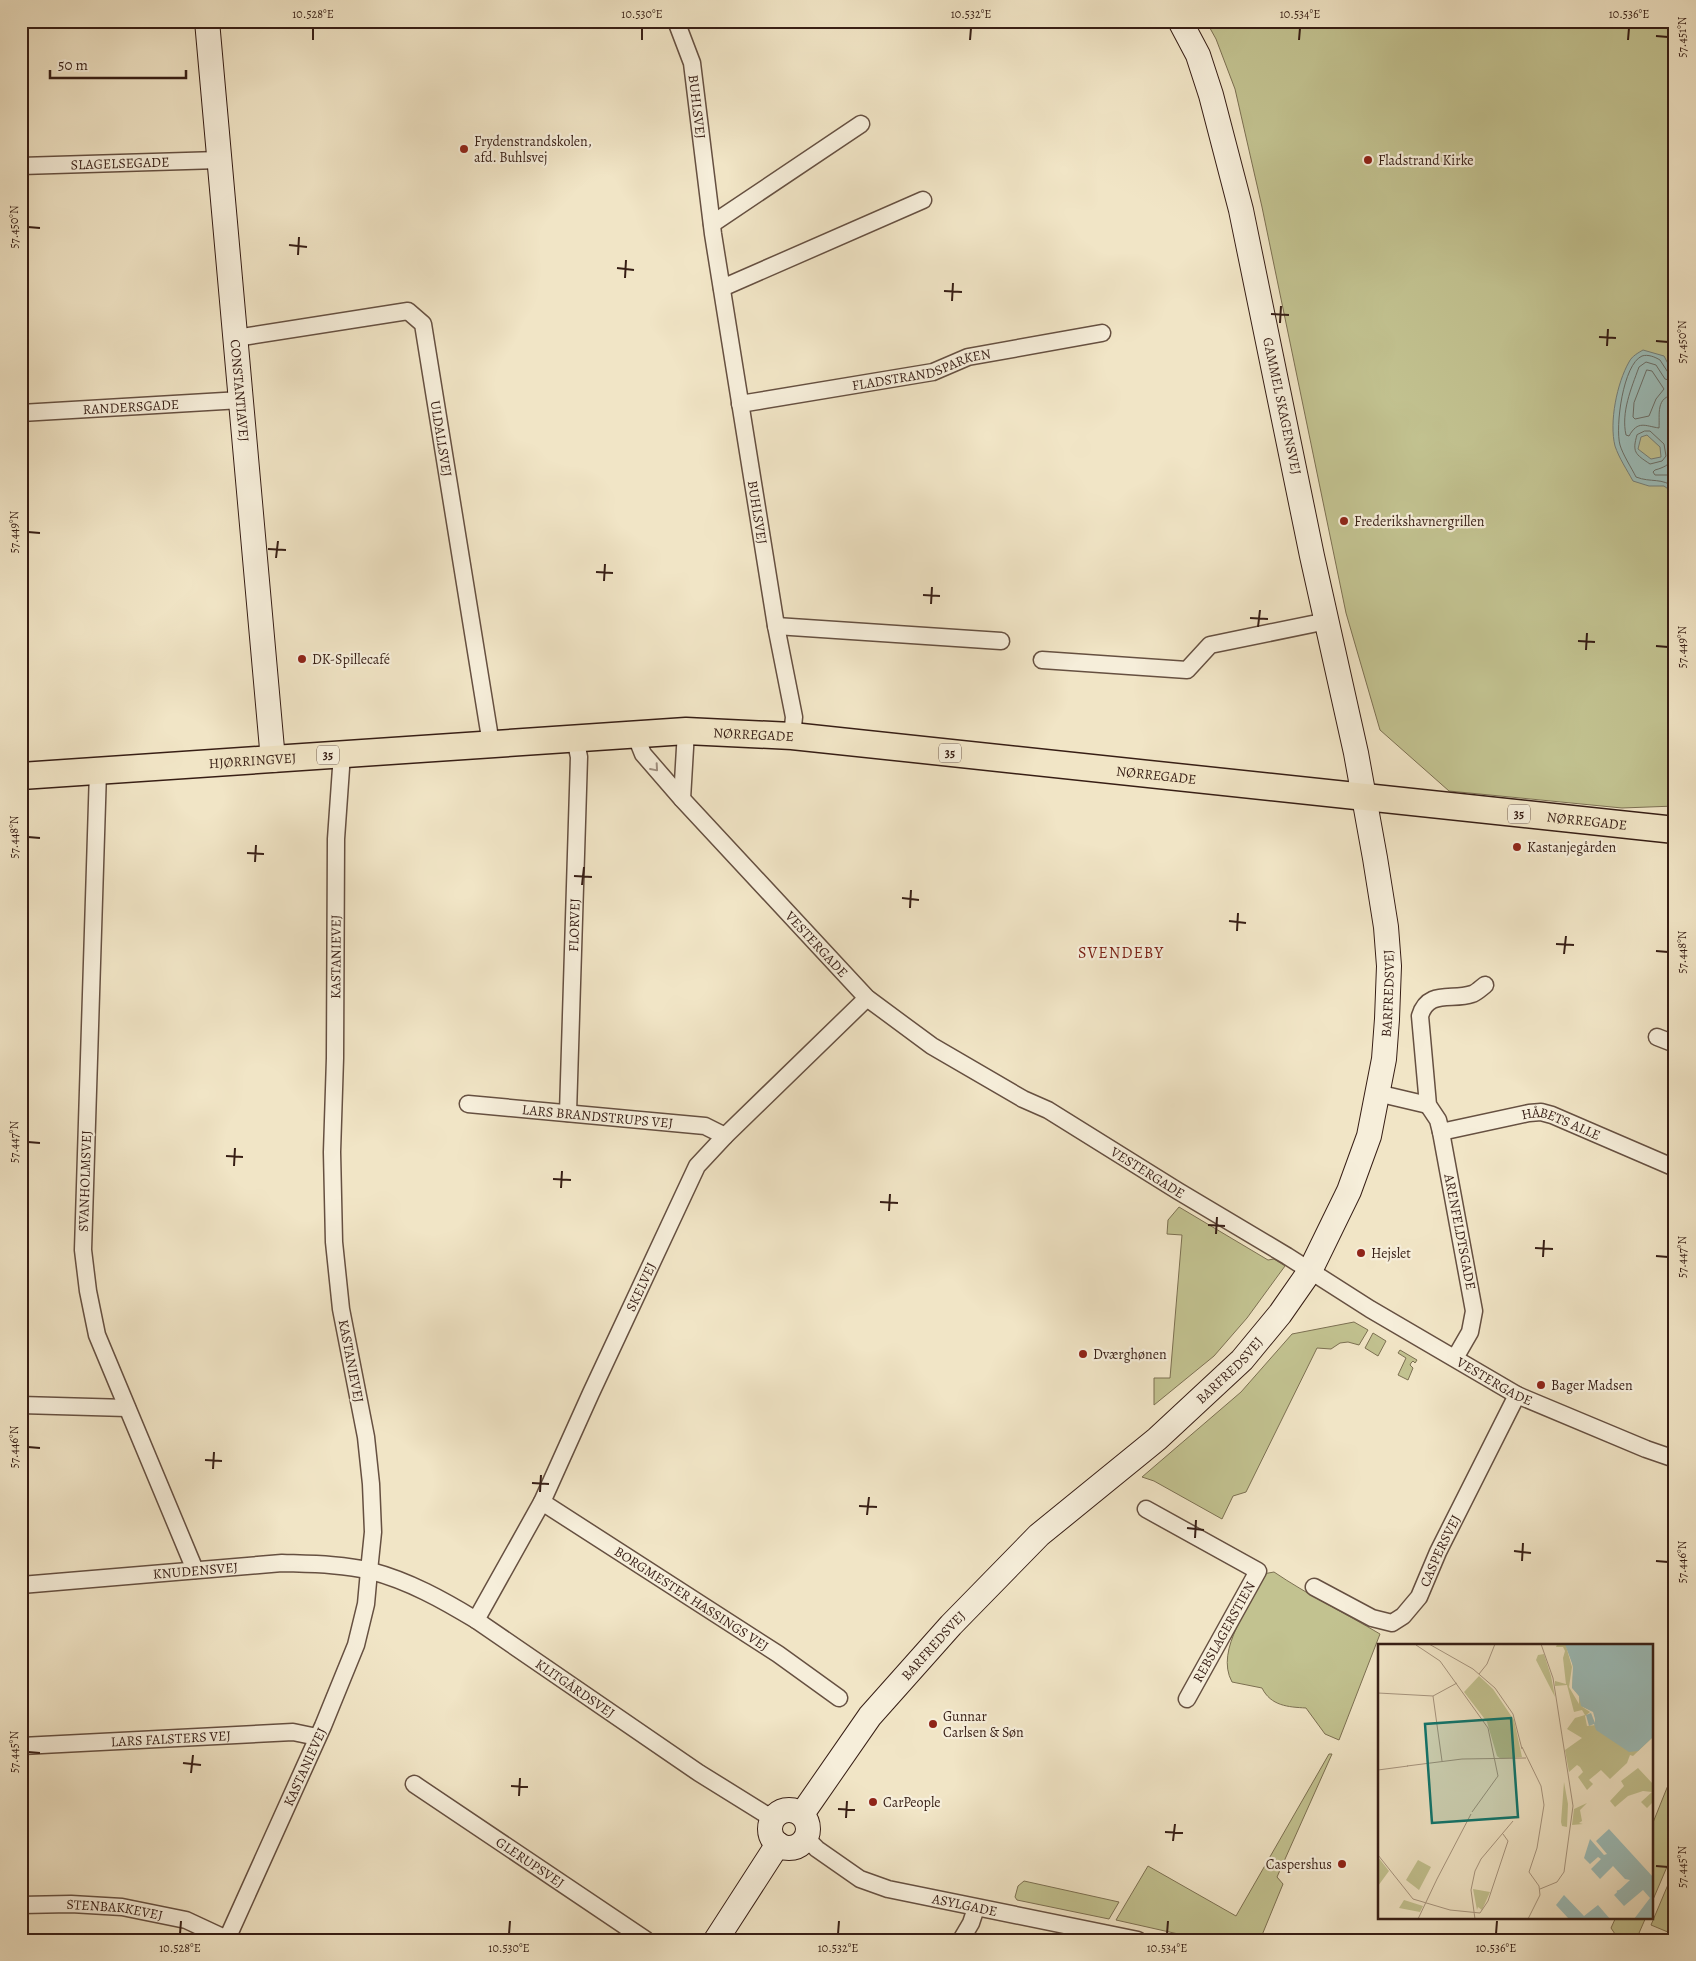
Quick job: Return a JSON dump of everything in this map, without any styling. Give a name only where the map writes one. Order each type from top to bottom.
[{"type":"main road","name":"NØRREGADE","points":[[635,734],[686,731],[792,736],[1675,830]]},
{"type":"main road","name":"HJØRRINGVEJ","points":[[21,776],[635,734]]},
{"type":"street","name":"CONSTANTIAVEJ","points":[[207,21],[274,760]]},
{"type":"street","name":"GAMMEL SKAGENSVEJ","points":[[1180,21],[1198,55],[1211,95],[1239,201],[1364,797]]},
{"type":"street","name":"BUHLSVEJ","points":[[681,23],[692,64],[712,224],[740,404],[776,626],[794,717],[792,736]]},
{"type":"street","points":[[712,224],[861,124]]},
{"type":"street","name":"SLAGELSEGADE","points":[[21,166],[219,160]]},
{"type":"street","points":[[722,288],[923,200]]},
{"type":"street","name":"ULDALLSVEJ","points":[[236,338],[408,311],[423,324],[491,744]]},
{"type":"street","name":"FLADSTRANDSPARKEN","points":[[740,404],[933,372],[968,357],[1102,332]]},
{"type":"street","name":"RANDERSGADE","points":[[21,413],[241,400]]},
{"type":"street","points":[[1042,660],[1187,670],[1210,646],[1327,621]]},
{"type":"street","points":[[776,626],[1001,642]]},
{"type":"street","points":[[682,799],[686,731]]},
{"type":"street","name":"VESTERGADE","points":[[635,734],[643,754],[682,799],[867,998],[932,1046],[1023,1099],[1055,1114],[1370,1309],[1517,1395],[1646,1449],[1675,1459]]},
{"type":"street","name":"FLORVEJ","points":[[568,1113],[579,757],[575,738]]},
{"type":"street","name":"KASTANIEVEJ","points":[[228,1939],[318,1737],[356,1645],[366,1604],[373,1532],[371,1484],[366,1437],[341,1309],[334,1242],[332,1152],[335,1058],[336,839],[342,754]]},
{"type":"street","name":"SVANHOLMSVEJ","points":[[98,771],[83,1250],[88,1291],[97,1335],[195,1570]]},
{"type":"street","name":"BARFREDSVEJ","points":[[802,1814],[870,1716],[951,1624],[1039,1535],[1157,1439],[1242,1360],[1280,1314],[1310,1271],[1349,1190],[1369,1136],[1384,1059],[1389,966],[1384,919],[1364,797]]},
{"type":"street","name":"ARENFELDTSGADE","points":[[1455,1358],[1470,1332],[1474,1311],[1441,1132],[1438,1120],[1428,1106],[1420,1016],[1425,1004],[1430,1001],[1444,996],[1472,994],[1485,985]]},
{"type":"street","name":"SKELVEJ","points":[[476,1620],[542,1502],[697,1166],[725,1136],[867,998]]},
{"type":"street","points":[[1657,1037],[1675,1044]]},
{"type":"street","points":[[1377,1093],[1428,1106]]},
{"type":"street","name":"LARS BRANDSTRUPS VEJ","points":[[468,1104],[705,1126],[725,1136]]},
{"type":"street","name":"HÅBETS ALLE","points":[[1441,1132],[1541,1112],[1675,1168]]},
{"type":"street","name":"CASPERSVEJ","points":[[1314,1587],[1372,1618],[1392,1623],[1403,1616],[1419,1597],[1438,1552],[1517,1395]]},
{"type":"street","points":[[21,1404],[127,1408]]},
{"type":"street","name":"BORGMESTER HASSINGS VEJ","points":[[542,1502],[778,1654],[839,1698]]},
{"type":"street","name":"REBSLAGERSTIEN","points":[[1146,1510],[1258,1571],[1187,1699]]},
{"type":"street","name":"KNUDENSVEJ","points":[[21,1585],[282,1562],[320,1564],[369,1571]]},
{"type":"street","name":"KLITGÅRDSVEJ","points":[[369,1571],[415,1586],[440,1598],[476,1620],[699,1773],[773,1819]]},
{"type":"street","name":"LARS FALSTERS VEJ","points":[[22,1746],[293,1732],[318,1737]]},
{"type":"street","name":"GLERUPSVEJ","points":[[414,1784],[646,1940]]},
{"type":"street","points":[[789,1809],[802,1814],[809,1828],[806,1838],[790,1848],[778,1844],[771,1836],[770,1824],[777,1814],[789,1809]]},
{"type":"street","name":"ASYLGADE","points":[[806,1838],[860,1879],[888,1889],[1138,1940]]},
{"type":"street","points":[[716,1940],[778,1844]]},
{"type":"street","name":"STENBAKKEVEJ","points":[[21,1905],[71,1904],[122,1907],[186,1920],[203,1935],[228,1939]]},
{"type":"street","points":[[962,1940],[976,1908]]},
{"type":"green space","points":[[1206,21],[1675,21],[1675,806],[1622,808],[1449,791],[1380,730],[1346,613],[1262,207],[1235,89],[1216,39]]},
{"type":"green space","points":[[1179,1207],[1268,1260],[1274,1259],[1285,1266],[1247,1318],[1214,1356],[1154,1405],[1154,1378],[1170,1378],[1182,1235],[1167,1234],[1168,1220]]},
{"type":"green space","points":[[1354,1322],[1368,1330],[1359,1345],[1348,1342],[1340,1343],[1331,1349],[1317,1348],[1246,1492],[1233,1496],[1222,1519],[1154,1481],[1142,1477],[1241,1392],[1292,1334]]},
{"type":"green space","points":[[1373,1333],[1386,1341],[1378,1356],[1365,1348]]},
{"type":"green space","points":[[1400,1350],[1417,1360],[1415,1363],[1413,1361],[1410,1365],[1413,1368],[1408,1380],[1398,1375],[1406,1358],[1398,1353]]},
{"type":"green space","points":[[1274,1572],[1380,1634],[1339,1740],[1325,1734],[1306,1708],[1275,1702],[1270,1699],[1262,1688],[1232,1682],[1228,1669],[1231,1642],[1263,1574]]},
{"type":"green space","points":[[1329,1754],[1332,1754],[1277,1877],[1283,1884],[1260,1940],[1205,1940],[1116,1920],[1148,1866],[1236,1916]]},
{"type":"green space","points":[[1675,1768],[1675,1848],[1654,1897],[1654,1820]]},
{"type":"green space","points":[[1675,1868],[1675,1935],[1651,1925]]},
{"type":"green space","points":[[1024,1881],[1119,1902],[1109,1919],[1017,1900],[1015,1897],[1018,1886]]},
{"type":"green space","points":[[1616,1918],[1646,1918],[1636,1940],[1619,1940],[1611,1928]]},
{"type":"water","points":[[1643,350],[1664,356],[1675,377],[1673,386],[1674,403],[1669,415],[1671,427],[1675,429],[1675,494],[1664,486],[1649,486],[1633,481],[1615,446],[1613,426],[1618,391],[1629,362],[1633,356]],"holes":[[[1647,435],[1660,447],[1661,457],[1651,459],[1638,449],[1641,437]]]},
{"type":"place","name":"Frydenstrandskolen, afd. Buhlsvej","points":[[464,149]]},
{"type":"place","name":"Fladstrand Kirke","points":[[1368,160]]},
{"type":"place","name":"Frederikshavnergrillen","points":[[1344,521]]},
{"type":"place","name":"DK-Spillecafé","points":[[302,659]]},
{"type":"place","name":"Kastanjegården","points":[[1517,847]]},
{"type":"place","name":"Hejslet","points":[[1361,1253]]},
{"type":"place","name":"Dværghønen","points":[[1083,1354]]},
{"type":"place","name":"Bager Madsen","points":[[1541,1385]]},
{"type":"place","name":"Gunnar Carlsen & Søn","points":[[933,1724]]},
{"type":"place","name":"CarPeople","points":[[873,1802]]},
{"type":"place","name":"Caspershus","points":[[1342,1864]]},
{"type":"district","name":"SVENDEBY","points":[[1121,953]]}]
